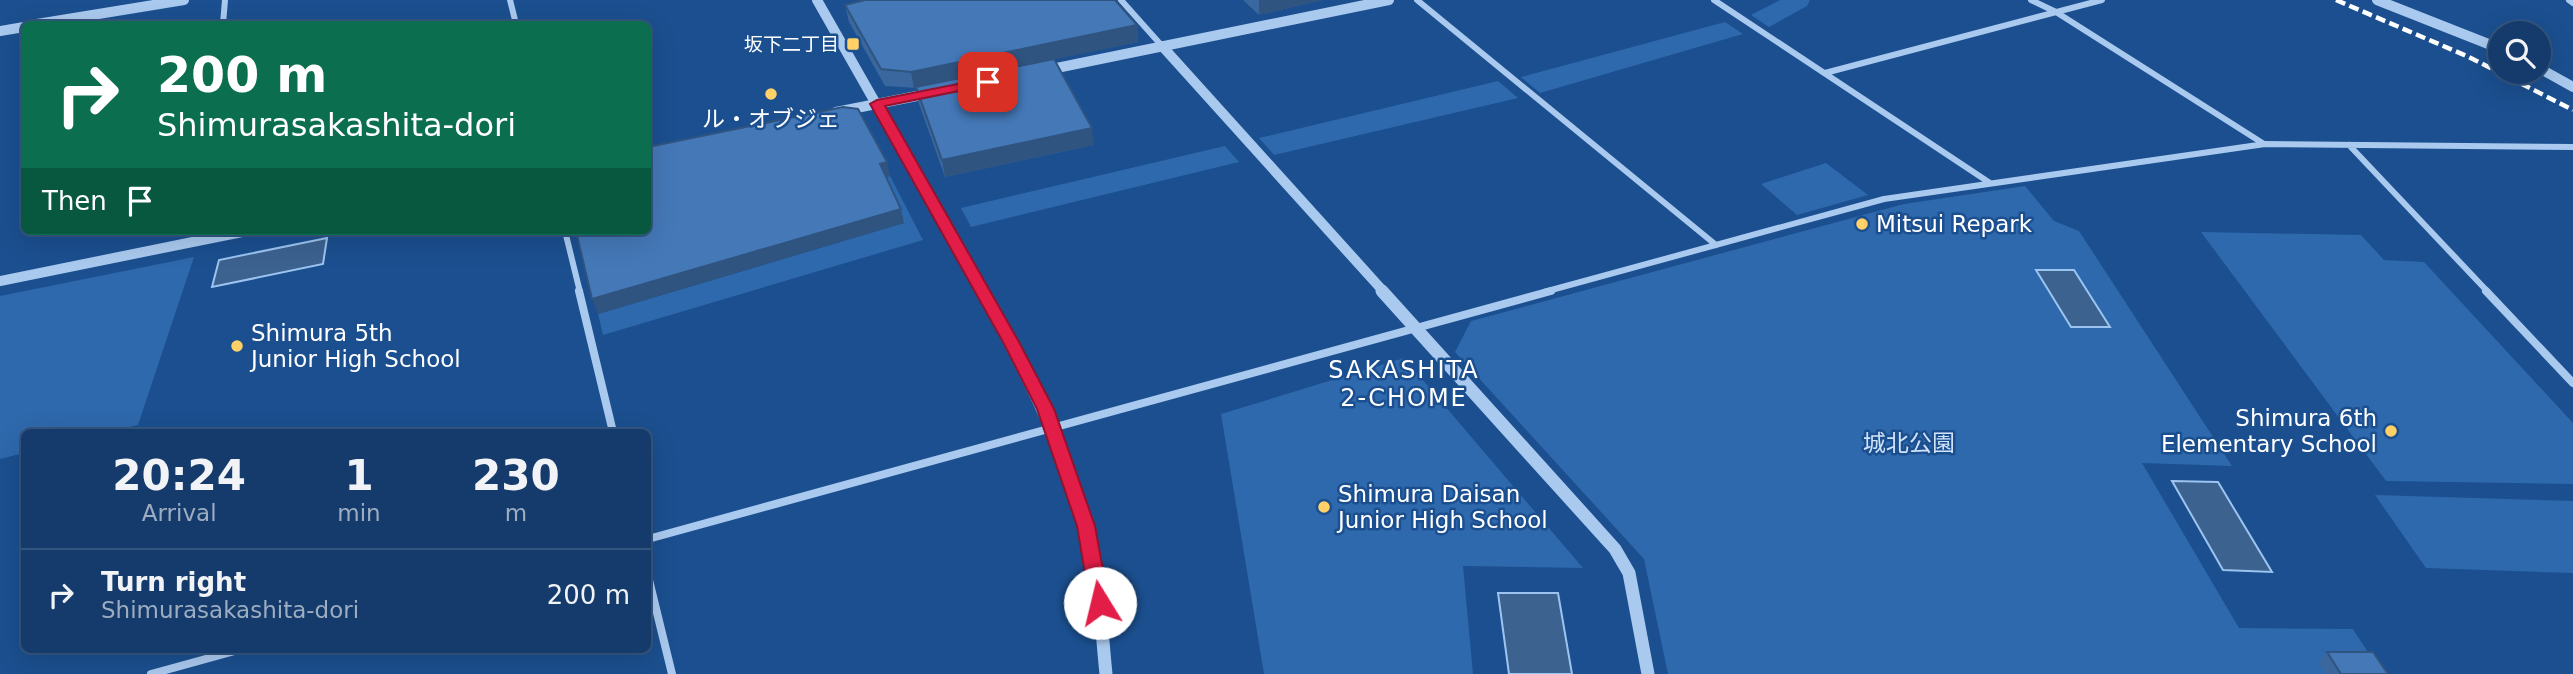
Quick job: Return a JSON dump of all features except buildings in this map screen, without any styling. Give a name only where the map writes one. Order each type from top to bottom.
[{"type":"street","points":[[55,21],[184,0]]},
{"type":"street","points":[[223,21],[225,0]]},
{"type":"street","points":[[510,0],[515,21]]},
{"type":"street","points":[[817,0],[1011,342],[1052,428],[1086,526],[1097,582],[1106,674]]},
{"type":"street","points":[[1121,0],[1624,561],[1629,573],[1648,674]]},
{"type":"street","points":[[1027,74],[1389,0]]},
{"type":"street","points":[[1417,0],[1716,245]]},
{"type":"street","points":[[1714,0],[1990,184]]},
{"type":"street","points":[[2031,0],[2056,12],[2265,144]]},
{"type":"street","points":[[1825,73],[2102,0]]},
{"type":"street","points":[[2377,0],[2488,44]]},
{"type":"street","points":[[2569,0],[2573,3]]},
{"type":"street","points":[[0,31],[21,28]]},
{"type":"street","points":[[2551,75],[2573,87]]},
{"type":"street","points":[[818,116],[949,90]]},
{"type":"street","points":[[651,538],[1884,199],[2265,144],[2573,147]]},
{"type":"street","points":[[2349,145],[2573,383]]},
{"type":"street","points":[[0,281],[208,235]]},
{"type":"street","points":[[566,235],[612,429]]},
{"type":"street","points":[[651,588],[672,674]]},
{"type":"street","points":[[151,674],[173,671],[229,653]]},
{"type":"green space","points":[[1780,0],[1810,0],[1807,6],[1769,27],[1751,15]]},
{"type":"green space","points":[[1725,22],[1743,34],[1540,93],[1521,77]]},
{"type":"green space","points":[[1498,81],[1518,98],[1274,155],[1259,138]]},
{"type":"green space","points":[[1225,146],[1239,162],[971,227],[961,208]]},
{"type":"green space","points":[[1826,163],[1868,195],[1797,215],[1761,184]]},
{"type":"green space","points":[[890,176],[923,240],[603,335],[598,314],[904,223],[883,178]]},
{"type":"green space","name":"城北公園","points":[[2025,186],[2054,221],[2079,231],[2232,466],[2142,463],[2239,628],[2353,629],[2382,674],[1668,674],[1644,559],[1455,352],[1471,321],[1904,204]]},
{"type":"green space","points":[[2201,232],[2361,235],[2384,260],[2424,262],[2573,423],[2573,484],[2386,481]]},
{"type":"green space","points":[[194,257],[138,425],[121,429],[21,429],[21,454],[0,459],[0,296]]},
{"type":"green space","points":[[1404,358],[1583,568],[1463,566],[1473,674],[1264,674],[1221,414]]},
{"type":"green space","points":[[2375,495],[2573,501],[2573,573],[2426,568]]},
{"type":"shaded area","points":[[327,238],[323,264],[212,287],[219,260]]},
{"type":"shaded area","points":[[2036,270],[2074,270],[2110,327],[2071,327]]},
{"type":"shaded area","points":[[2172,481],[2218,482],[2272,572],[2223,570]]},
{"type":"shaded area","points":[[1498,593],[1558,593],[1572,674],[1509,674]]},
{"type":"railway","points":[[2336,0],[2469,57],[2573,110]]},
{"type":"place","name":"坂下二丁目","points":[[853,44]]},
{"type":"place","name":"ル・オブジェ","points":[[771,94]]},
{"type":"place","name":"Mitsui Repark","points":[[1862,224]]},
{"type":"place","name":"Shimura 5th Junior High School","points":[[237,346]]},
{"type":"place","name":"Shimura 6th Elementary School","points":[[2391,431]]},
{"type":"place","name":"Shimura Daisan Junior High School","points":[[1324,507]]},
{"type":"district","name":"SAKASHITA 2-CHOME","points":[[1404,384]]},
{"type":"route","points":[[988,82],[877,104],[1011,342],[1045,409],[1086,526],[1100,603]]}]
